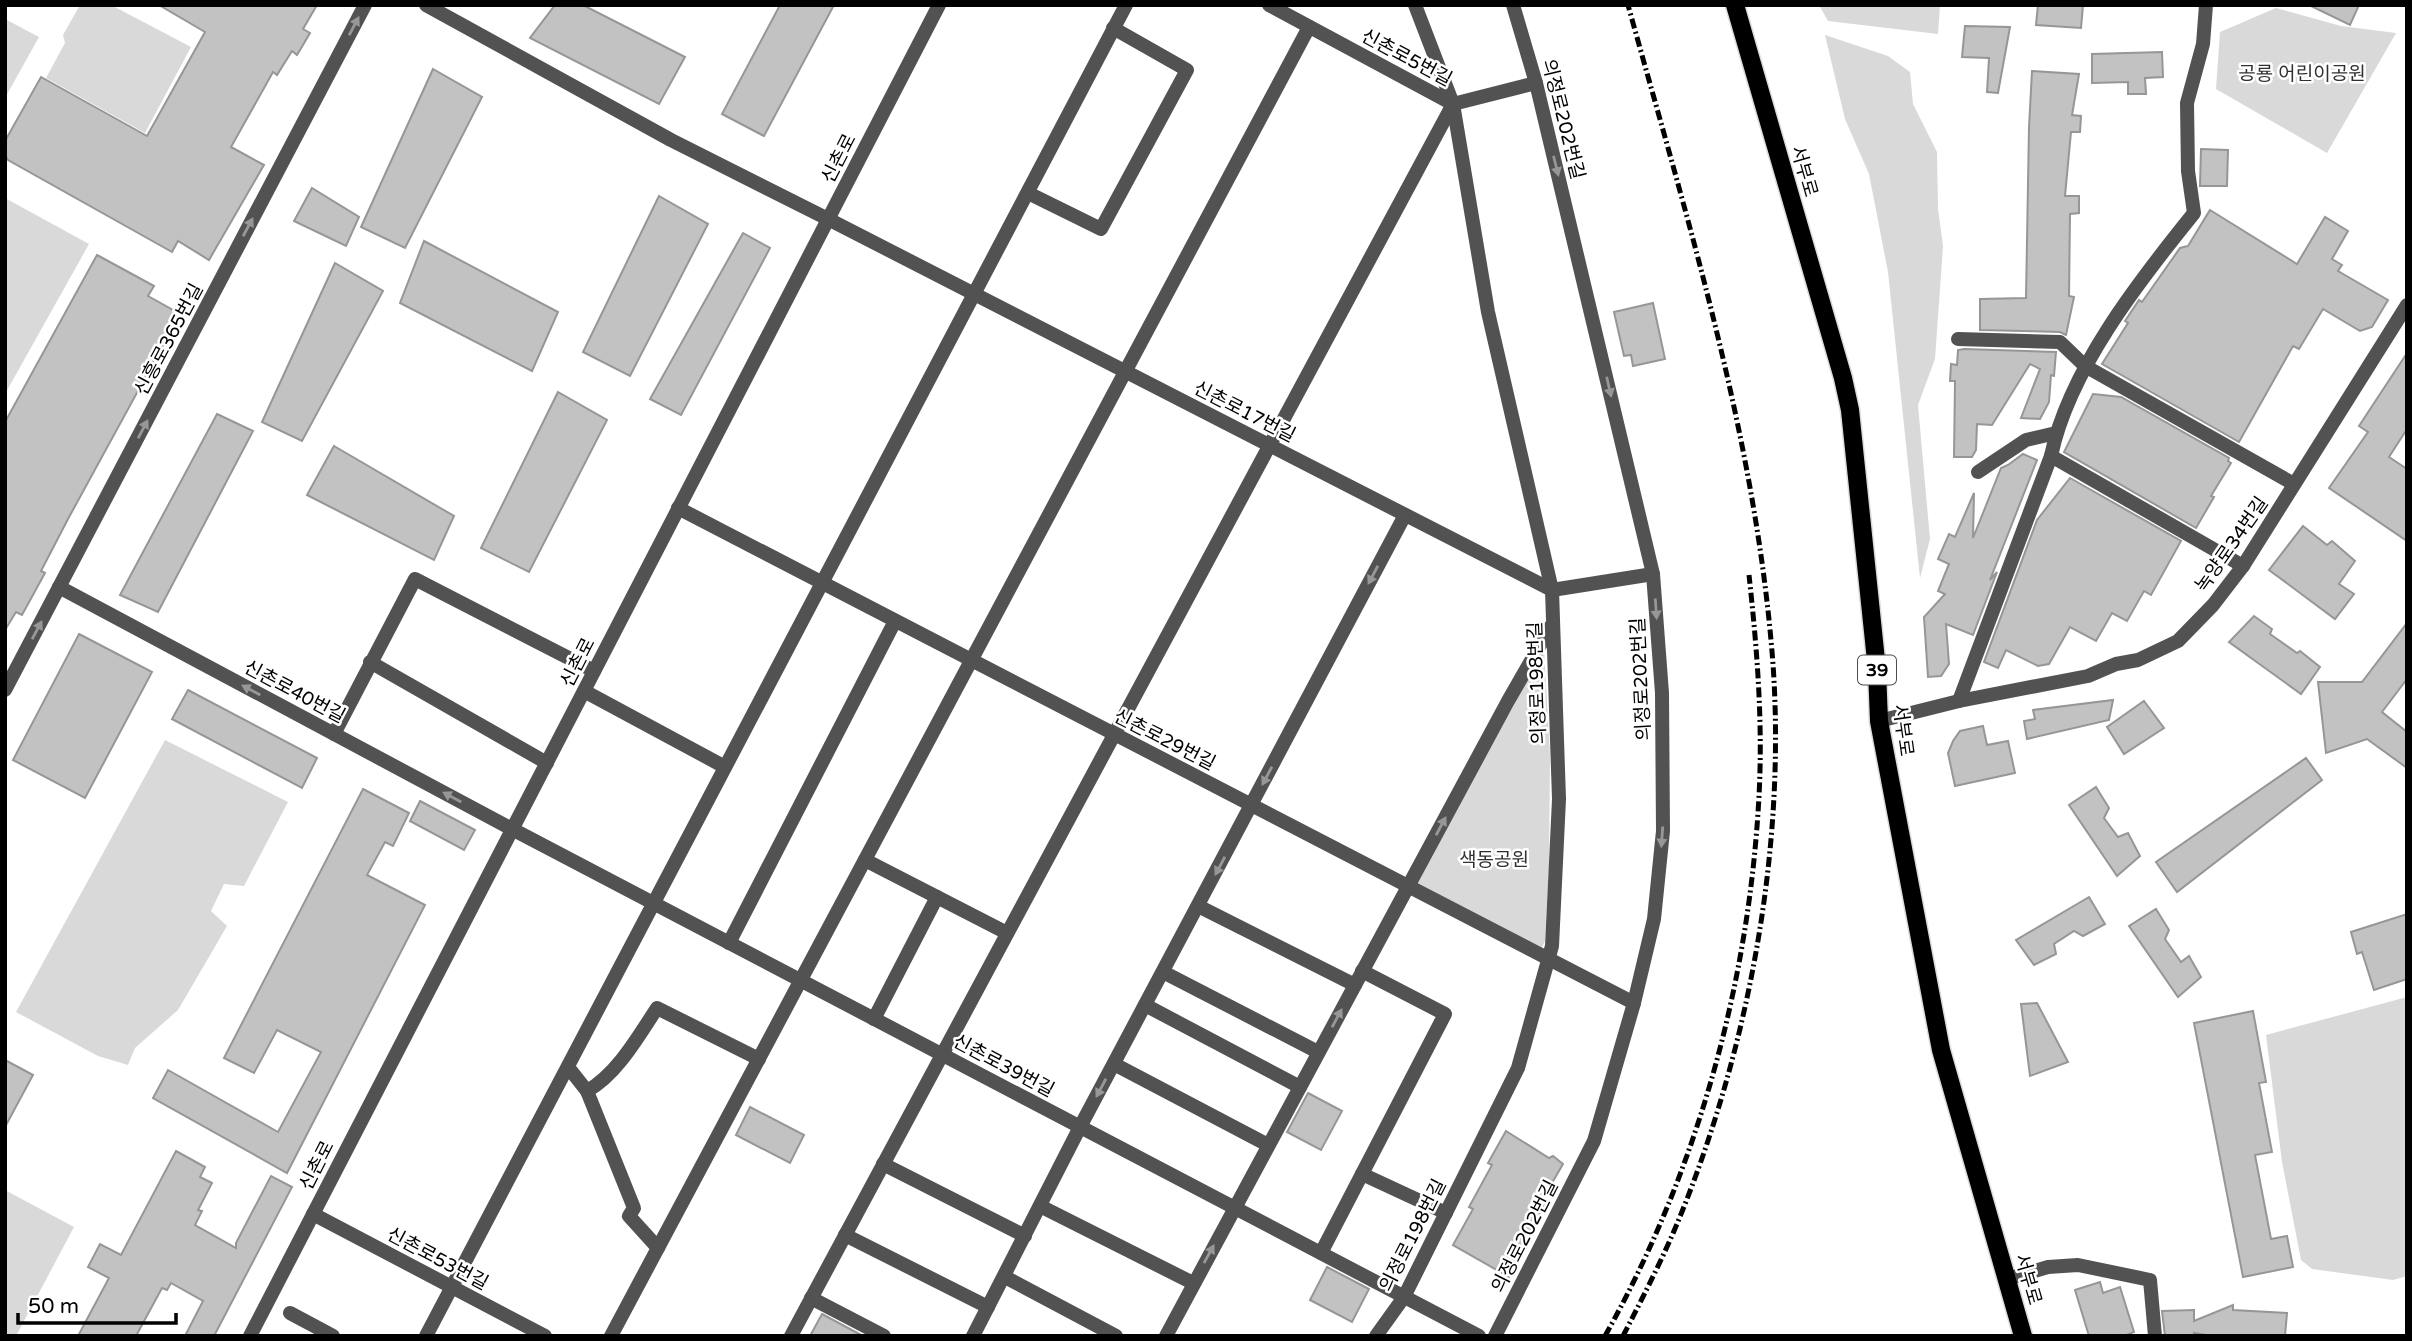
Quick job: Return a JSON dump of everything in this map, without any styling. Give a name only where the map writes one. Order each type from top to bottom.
[{"type":"main road","name":"서부로","points":[[1735,5],[1850,410],[1877,670],[1879,721],[1941,1050],[2023,1336]]},
{"type":"street","name":"신흥로365번길","points":[[5,690],[365,5]]},
{"type":"street","name":"신촌로17번길","points":[[426,5],[671,140],[1552,590]]},
{"type":"street","name":"신촌로","points":[[250,1336],[939,5]]},
{"type":"street","points":[[426,1336],[1126,5]]},
{"type":"street","name":"신촌로5번길","points":[[1269,5],[1453,104]]},
{"type":"street","name":"의정로198번길","points":[[1376,1336],[1404,1297],[1518,1068],[1552,946],[1559,800],[1552,590],[1488,312],[1453,104],[1415,5]]},
{"type":"street","name":"의정로202번길","points":[[1495,1336],[1594,1141],[1634,1003],[1654,919],[1663,831],[1662,693],[1653,574],[1536,83],[1513,5]]},
{"type":"street","points":[[1959,701],[2051,456],[2056,433],[2084,366],[2163,250],[2194,213],[2188,171],[2187,103],[2203,44],[2206,5]]},
{"type":"street","points":[[611,1336],[1309,27]]},
{"type":"street","points":[[1028,193],[1101,229],[1187,70],[1113,29]]},
{"type":"street","points":[[791,1336],[1453,104],[1536,83]]},
{"type":"street","name":"녹양로34번길","points":[[1879,721],[1959,701],[2088,676],[2116,664],[2138,660],[2178,641],[2213,605],[2243,566],[2407,305]]},
{"type":"street","points":[[1958,339],[2060,342],[2084,366],[2294,484]]},
{"type":"street","points":[[1978,472],[2026,440],[2056,433]]},
{"type":"street","points":[[2051,456],[2243,566]]},
{"type":"street","name":"신촌로29번길","points":[[678,508],[1634,1003]]},
{"type":"street","points":[[973,1336],[1080,1127],[1405,515]]},
{"type":"street","points":[[1552,590],[1653,574]]},
{"type":"street","points":[[334,734],[415,579],[594,671]]},
{"type":"street","name":"신촌로40번길","points":[[59,587],[512,829]]},
{"type":"street","points":[[729,943],[895,621]]},
{"type":"street","points":[[1167,1336],[1193,1283],[1508,701],[1552,625]]},
{"type":"street","points":[[370,662],[547,763]]},
{"type":"street","points":[[584,691],[726,767]]},
{"type":"street","name":"신촌로39번길","points":[[512,829],[1479,1336]]},
{"type":"street","points":[[865,860],[1007,933]]},
{"type":"street","points":[[874,1019],[937,897]]},
{"type":"street","points":[[1198,906],[1355,985]]},
{"type":"street","points":[[1321,1253],[1445,1014],[1362,971]]},
{"type":"street","points":[[1163,972],[1318,1052]]},
{"type":"street","points":[[1145,1005],[1300,1087]]},
{"type":"street","points":[[587,1091],[602,1082],[657,1008],[759,1059]]},
{"type":"street","points":[[1114,1064],[1268,1145]]},
{"type":"street","points":[[568,1067],[587,1091],[634,1208],[629,1216],[658,1248]]},
{"type":"street","points":[[883,1164],[1025,1236]]},
{"type":"street","points":[[1362,1174],[1446,1213]]},
{"type":"street","points":[[1040,1206],[1193,1283]]},
{"type":"street","name":"신촌로53번길","points":[[313,1213],[545,1336]]},
{"type":"street","points":[[845,1235],[988,1307]]},
{"type":"street","points":[[2007,1279],[2048,1267],[2078,1265],[2150,1280],[2155,1336]]},
{"type":"street","points":[[1005,1277],[1116,1336]]},
{"type":"street","points":[[811,1298],[884,1336]]},
{"type":"street","points":[[290,1313],[333,1336]]},
{"type":"green space","points":[[80,5],[111,5],[191,47],[145,133],[46,78],[65,43],[63,35]]},
{"type":"green space","points":[[1819,5],[1940,5],[1938,34],[1828,21]]},
{"type":"green space","name":"공룡 어린이공원","points":[[2276,8],[2341,26],[2396,33],[2327,153],[2216,89],[2220,32]]},
{"type":"green space","points":[[5,19],[39,37],[5,98]]},
{"type":"green space","points":[[1825,35],[1888,56],[1910,72],[1913,104],[1937,152],[1938,209],[1943,246],[1935,359],[1918,405],[1930,539],[1920,578],[1888,272],[1869,174],[1845,119]]},
{"type":"green space","points":[[5,198],[89,244],[5,394]]},
{"type":"green space","name":"색동공원","points":[[1544,649],[1550,754],[1549,867],[1545,941],[1540,952],[1417,885]]},
{"type":"green space","points":[[165,740],[288,802],[244,886],[224,884],[211,911],[227,926],[178,1010],[135,1048],[128,1065],[98,1056],[16,1012]]},
{"type":"green space","points":[[2407,997],[2407,1276],[2393,1280],[2312,1269],[2301,1260],[2282,1162],[2266,1035]]},
{"type":"green space","points":[[5,1190],[74,1227],[16,1336],[5,1336]]},
{"type":"building","points":[[159,5],[317,5],[303,29],[310,33],[297,55],[292,51],[277,75],[273,72],[231,147],[264,165],[209,260],[178,241],[172,252],[8,160],[5,155],[5,141],[41,77],[147,136],[205,32]]},
{"type":"building","points":[[555,5],[583,5],[685,57],[659,104],[530,38]]},
{"type":"building","points":[[780,5],[834,5],[764,136],[722,114]]},
{"type":"building","points":[[2038,5],[2083,5],[2081,28],[2036,25]]},
{"type":"building","points":[[2309,5],[2359,5],[2350,25]]},
{"type":"building","points":[[1965,26],[2010,27],[1998,93],[1987,92],[1989,58],[1962,57]]},
{"type":"building","points":[[2162,52],[2163,77],[2145,78],[2146,94],[2128,94],[2128,82],[2092,83],[2092,54]]},
{"type":"building","points":[[433,69],[482,97],[405,248],[361,227]]},
{"type":"building","points":[[2032,71],[2079,74],[2072,115],[2081,116],[2080,132],[2071,132],[2065,196],[2079,196],[2079,213],[2070,214],[2069,296],[2074,297],[2066,335],[2060,332],[1980,330],[1980,299],[2026,298]]},
{"type":"building","points":[[2201,149],[2228,150],[2227,186],[2200,186]]},
{"type":"building","points":[[312,188],[359,217],[346,246],[294,221]]},
{"type":"building","points":[[659,196],[708,224],[630,376],[583,352]]},
{"type":"building","points":[[2210,210],[2297,264],[2325,217],[2348,231],[2332,259],[2342,265],[2338,271],[2388,300],[2372,327],[2360,331],[2323,309],[2299,349],[2293,346],[2239,442],[2102,364],[2139,300],[2142,302],[2180,248],[2188,246]]},
{"type":"building","points":[[743,233],[770,248],[681,415],[650,399]]},
{"type":"building","points":[[424,241],[558,312],[532,371],[400,303]]},
{"type":"building","points":[[97,255],[154,286],[148,296],[180,314],[68,519],[41,571],[45,573],[22,615],[16,612],[5,630],[5,422]]},
{"type":"building","points":[[335,263],[383,291],[302,441],[262,422]]},
{"type":"building","points":[[1653,303],[1665,359],[1633,366],[1631,355],[1624,356],[1614,312]]},
{"type":"building","points":[[1958,350],[2056,352],[2054,376],[2051,375],[2049,402],[2040,419],[2021,418],[2040,369],[2030,364],[1992,425],[1977,424],[1976,450],[1972,457],[1954,457],[1955,381],[1950,381],[1951,364],[1957,365]]},
{"type":"building","points":[[2407,353],[2407,429],[2389,457],[2407,469],[2407,541],[2329,488],[2368,432],[2359,426]]},
{"type":"building","points":[[558,392],[607,420],[529,572],[481,548]]},
{"type":"building","points":[[2093,394],[2121,397],[2229,458],[2231,463],[2196,528],[2064,452]]},
{"type":"building","points":[[217,414],[253,431],[158,612],[120,595]]},
{"type":"building","points":[[334,446],[454,516],[434,560],[307,495]]},
{"type":"building","points":[[2023,454],[2037,460],[1990,580],[1997,572],[1973,635],[1946,624],[1949,664],[1941,676],[1928,677],[1924,617],[1945,594],[1938,591],[1949,564],[1938,559],[1949,534],[1955,537],[1974,493],[1973,538],[2001,468]]},
{"type":"building","points":[[2070,478],[2181,541],[2151,595],[2144,591],[2127,621],[2112,613],[2096,641],[2070,627],[2049,664],[2038,666],[2006,650],[1998,668],[1984,662],[2037,520]]},
{"type":"building","points":[[2303,526],[2327,545],[2332,541],[2355,561],[2339,584],[2354,594],[2335,619],[2269,570]]},
{"type":"building","points":[[2254,616],[2272,629],[2270,634],[2297,653],[2300,651],[2320,667],[2301,694],[2229,642]]},
{"type":"building","points":[[2407,623],[2407,679],[2382,712],[2407,732],[2407,768],[2367,739],[2326,753],[2318,682],[2362,682]]},
{"type":"building","points":[[79,634],[152,672],[85,798],[13,760]]},
{"type":"building","points":[[188,690],[317,758],[302,788],[172,719]]},
{"type":"building","points":[[2113,700],[2109,720],[2027,739],[2024,721],[2035,719],[2033,710]]},
{"type":"building","points":[[2144,701],[2164,728],[2124,754],[2107,727]]},
{"type":"building","points":[[1983,726],[1987,745],[2008,741],[2015,773],[1955,786],[1948,753],[1953,741],[1960,731]]},
{"type":"building","points":[[2306,758],[2322,780],[2177,892],[2156,862]]},
{"type":"building","points":[[2096,787],[2109,808],[2104,818],[2118,837],[2128,833],[2140,856],[2117,876],[2069,805]]},
{"type":"building","points":[[363,789],[409,813],[393,846],[385,842],[367,875],[425,905],[287,1173],[153,1098],[168,1070],[278,1132],[321,1052],[277,1030],[254,1073],[224,1058]]},
{"type":"building","points":[[420,801],[475,830],[464,850],[410,821]]},
{"type":"building","points":[[2089,897],[2105,924],[2083,936],[2074,931],[2054,944],[2056,954],[2034,965],[2016,940]]},
{"type":"building","points":[[2156,909],[2169,930],[2165,939],[2181,962],[2189,956],[2201,977],[2178,997],[2129,926]]},
{"type":"building","points":[[2407,914],[2407,979],[2374,990],[2362,952],[2357,954],[2351,932]]},
{"type":"building","points":[[2037,1003],[2068,1062],[2030,1076],[2021,1004]]},
{"type":"building","points":[[2253,1011],[2266,1082],[2259,1083],[2272,1152],[2255,1155],[2271,1239],[2287,1236],[2293,1267],[2243,1277],[2194,1023]]},
{"type":"building","points":[[5,1060],[33,1075],[5,1127]]},
{"type":"building","points":[[1308,1093],[1342,1111],[1321,1150],[1287,1132]]},
{"type":"building","points":[[750,1107],[804,1135],[790,1163],[736,1135]]},
{"type":"building","points":[[1506,1131],[1563,1164],[1541,1202],[1544,1204],[1509,1277],[1453,1245],[1473,1209],[1469,1207],[1492,1165],[1488,1163]]},
{"type":"building","points":[[176,1151],[205,1167],[200,1177],[212,1183],[198,1210],[202,1211],[195,1225],[236,1248],[236,1243],[271,1176],[292,1187],[214,1336],[185,1336],[203,1301],[171,1283],[167,1290],[162,1288],[136,1336],[78,1336],[109,1278],[88,1267],[100,1244],[121,1255]]},
{"type":"building","points":[[1327,1267],[1369,1289],[1352,1322],[1310,1300]]},
{"type":"building","points":[[2100,1282],[2103,1293],[2120,1287],[2134,1332],[2124,1336],[2089,1336],[2075,1290]]},
{"type":"building","points":[[2233,1305],[2233,1310],[2287,1313],[2285,1336],[2212,1336],[2194,1333],[2194,1336],[2165,1336],[2162,1311],[2194,1310],[2194,1321]]},
{"type":"building","points":[[822,1314],[863,1336],[810,1336]]},
{"type":"railway","points":[[1623,1336],[1671,1238],[1702,1158],[1724,1090],[1742,1020],[1767,878],[1776,734],[1773,664],[1752,497],[1717,332],[1628,5]]},
{"type":"railway","points":[[1605,1336],[1638,1273],[1692,1143],[1713,1075],[1744,937],[1753,866],[1760,768],[1758,685],[1749,575]]}]
